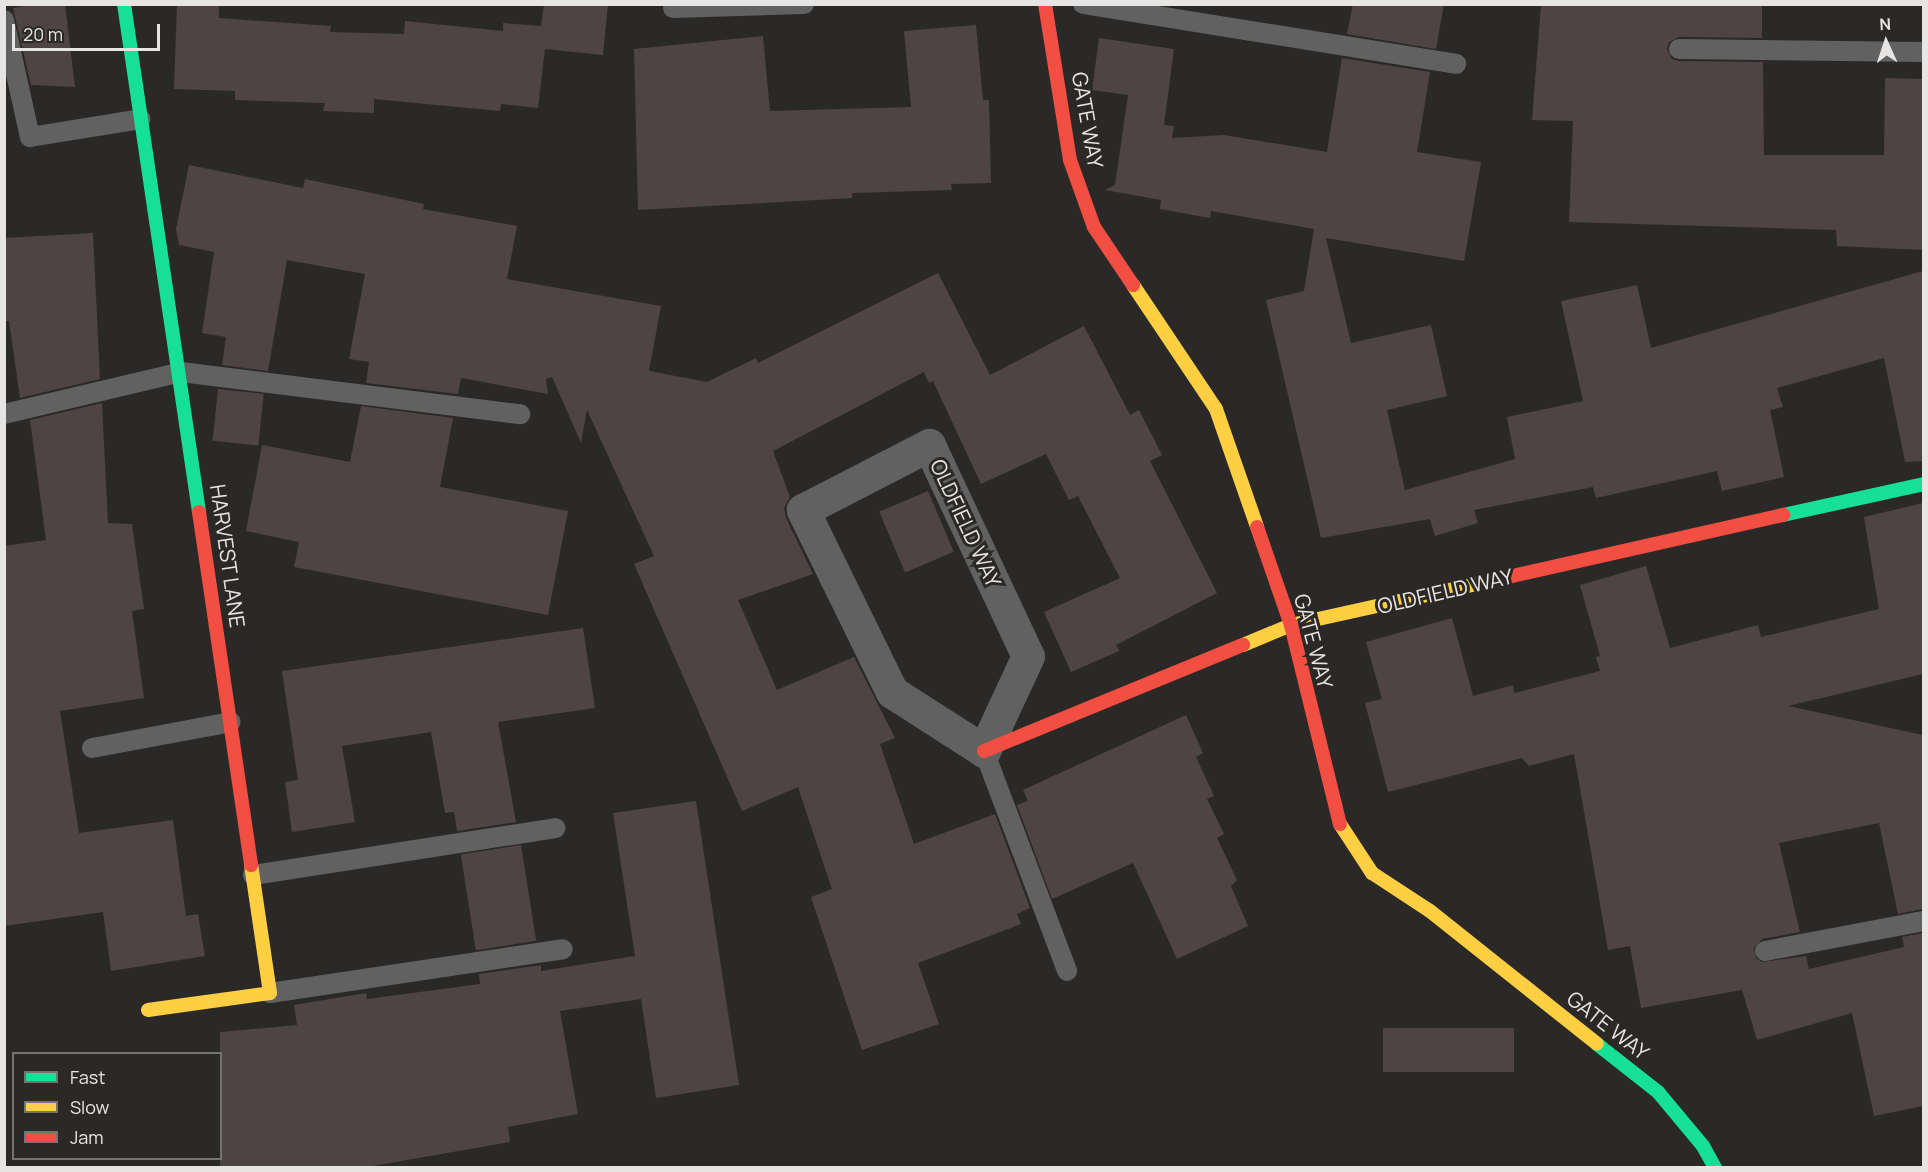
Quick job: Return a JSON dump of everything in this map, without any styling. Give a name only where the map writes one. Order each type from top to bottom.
[{"type":"street","name":"HARVEST LANE","points":[[124,4],[181,372],[270,993]]},
{"type":"street","name":"GATE WAY","points":[[1046,4],[1070,160],[1094,227],[1216,409],[1291,625],[1338,821],[1372,873],[1430,911],[1658,1092],[1703,1146],[1715,1167]]},
{"type":"street","name":"OLDFIELD WAY","points":[[929,445],[1028,656],[984,751],[892,692],[803,510],[929,445]]},
{"type":"street","name":"OLDFIELD WAY","points":[[984,751],[1291,625],[1923,484]]},
{"type":"street","points":[[148,1010],[270,993]]},
{"type":"lane","points":[[673,8],[804,4]]},
{"type":"lane","points":[[1083,4],[1456,64]]},
{"type":"lane","points":[[4,20],[30,137],[141,119]]},
{"type":"lane","points":[[1679,49],[1923,52]]},
{"type":"lane","points":[[4,414],[181,372],[520,414]]},
{"type":"lane","points":[[92,748],[231,722]]},
{"type":"lane","points":[[984,751],[1067,971]]},
{"type":"lane","points":[[253,874],[555,828]]},
{"type":"lane","points":[[1764,951],[1923,921]]},
{"type":"lane","points":[[270,993],[563,949]]},
{"type":"building","points":[[37,4],[65,4],[75,87],[31,85],[13,8]]},
{"type":"building","points":[[177,4],[219,4],[219,18],[331,26],[330,32],[404,34],[405,21],[503,31],[503,23],[541,26],[544,4],[608,4],[603,55],[545,49],[538,108],[501,104],[500,111],[374,99],[374,113],[323,111],[325,103],[235,100],[235,91],[174,89]]},
{"type":"building","points":[[1353,4],[1444,4],[1436,49],[1347,34]]},
{"type":"building","points":[[1541,4],[1762,4],[1762,38],[1679,37],[1669,42],[1667,49],[1672,59],[1679,61],[1763,62],[1764,155],[1884,155],[1885,78],[1923,79],[1923,250],[1837,246],[1836,230],[1569,222],[1573,121],[1532,120]]},
{"type":"building","points":[[976,25],[983,100],[989,100],[991,183],[951,184],[952,190],[852,193],[852,198],[638,210],[634,49],[763,36],[770,111],[911,107],[904,31]]},
{"type":"building","points":[[1099,38],[1174,49],[1164,125],[1174,126],[1172,138],[1224,135],[1327,152],[1342,58],[1430,72],[1417,152],[1481,162],[1464,261],[1326,238],[1351,343],[1431,325],[1447,396],[1387,410],[1405,490],[1515,459],[1507,417],[1583,401],[1561,301],[1637,285],[1651,348],[1923,271],[1923,461],[1905,462],[1884,358],[1777,388],[1783,407],[1770,410],[1784,477],[1722,491],[1717,471],[1596,498],[1593,487],[1474,510],[1478,523],[1435,536],[1430,519],[1321,538],[1266,300],[1304,291],[1314,229],[1211,211],[1210,218],[1160,209],[1161,200],[1105,190],[1115,185],[1128,95],[1092,90]]},
{"type":"building","points":[[189,165],[303,188],[305,179],[424,204],[423,209],[517,226],[507,279],[661,306],[649,371],[707,382],[756,358],[758,363],[938,273],[990,375],[1084,326],[1130,415],[1139,410],[1162,455],[1150,461],[1217,593],[1116,645],[1119,651],[1071,672],[1044,612],[1120,578],[1078,496],[1069,500],[1046,454],[981,484],[933,381],[929,383],[924,372],[773,451],[790,497],[784,508],[786,518],[813,574],[738,600],[777,690],[854,657],[895,738],[880,744],[914,844],[995,814],[1030,908],[1017,914],[1021,924],[918,963],[939,1024],[862,1050],[811,897],[832,889],[798,787],[742,811],[634,564],[654,556],[587,410],[581,443],[552,377],[546,379],[548,394],[461,378],[458,394],[366,383],[369,362],[349,359],[365,274],[287,260],[268,371],[222,365],[226,337],[202,333],[214,252],[179,245],[176,229]]},
{"type":"building","points":[[93,233],[100,379],[20,398],[9,321],[4,321],[4,238]]},
{"type":"building","points":[[218,389],[264,394],[258,446],[213,441]]},
{"type":"building","points":[[102,403],[108,523],[132,524],[144,609],[132,611],[144,698],[60,711],[79,833],[173,820],[186,916],[198,914],[205,956],[111,971],[103,912],[4,926],[4,546],[46,540],[30,420]]},
{"type":"building","points":[[361,406],[453,418],[440,487],[568,511],[548,615],[294,567],[299,542],[246,531],[262,445],[350,462]]},
{"type":"building","points":[[928,491],[954,552],[905,572],[879,512]]},
{"type":"building","points":[[1923,503],[1923,674],[1788,706],[1923,735],[1923,909],[1898,914],[1879,823],[1779,843],[1800,932],[1762,939],[1754,948],[1756,958],[1762,962],[1806,956],[1809,969],[1904,947],[1902,937],[1923,933],[1923,1106],[1874,1116],[1852,1013],[1757,1040],[1742,990],[1641,1008],[1630,946],[1608,950],[1574,754],[1529,766],[1522,758],[1388,792],[1365,703],[1382,699],[1366,642],[1452,618],[1473,696],[1513,685],[1514,693],[1600,671],[1596,657],[1600,656],[1580,585],[1646,566],[1670,648],[1758,625],[1761,637],[1879,609],[1864,517]]},
{"type":"building","points":[[583,628],[595,708],[498,722],[516,822],[457,831],[454,812],[445,813],[431,732],[342,746],[355,822],[292,832],[285,782],[298,780],[282,671]]},
{"type":"building","points":[[1186,715],[1203,753],[1196,757],[1214,796],[1207,799],[1224,834],[1217,838],[1237,880],[1231,886],[1248,926],[1177,959],[1133,863],[1052,899],[1017,805],[1028,801],[1023,790]]},
{"type":"building","points":[[696,801],[739,1085],[656,1098],[641,999],[560,1011],[578,1114],[508,1127],[510,1142],[367,1167],[220,1167],[220,1160],[222,1160],[222,1052],[220,1052],[220,1032],[297,1025],[294,1005],[366,993],[367,999],[480,984],[479,974],[541,965],[541,971],[635,956],[613,813]]},
{"type":"building","points":[[521,845],[536,941],[476,950],[461,855]]},
{"type":"building","points":[[1383,1028],[1514,1028],[1514,1072],[1383,1072]]},
{"type":"traffic: fast","points":[[124,4],[199,512]]},
{"type":"traffic: fast","points":[[1783,515],[1924,484]]},
{"type":"traffic: fast","points":[[1597,1044],[1658,1092],[1703,1146],[1715,1168]]},
{"type":"traffic: slow","points":[[1133,285],[1216,409],[1257,527]]},
{"type":"traffic: slow","points":[[1243,645],[1291,625],[1481,583]]},
{"type":"traffic: slow","points":[[1340,824],[1372,873],[1430,911],[1597,1044]]},
{"type":"traffic: slow","points":[[148,1010],[270,993],[251,865]]},
{"type":"traffic: jam","points":[[1045,4],[1070,160],[1094,227],[1133,285]]},
{"type":"traffic: jam","points":[[199,512],[251,865]]},
{"type":"traffic: jam","points":[[1481,583],[1783,515]]},
{"type":"traffic: jam","points":[[1257,527],[1291,625],[1340,824]]},
{"type":"traffic: jam","points":[[984,751],[1243,645]]}]
